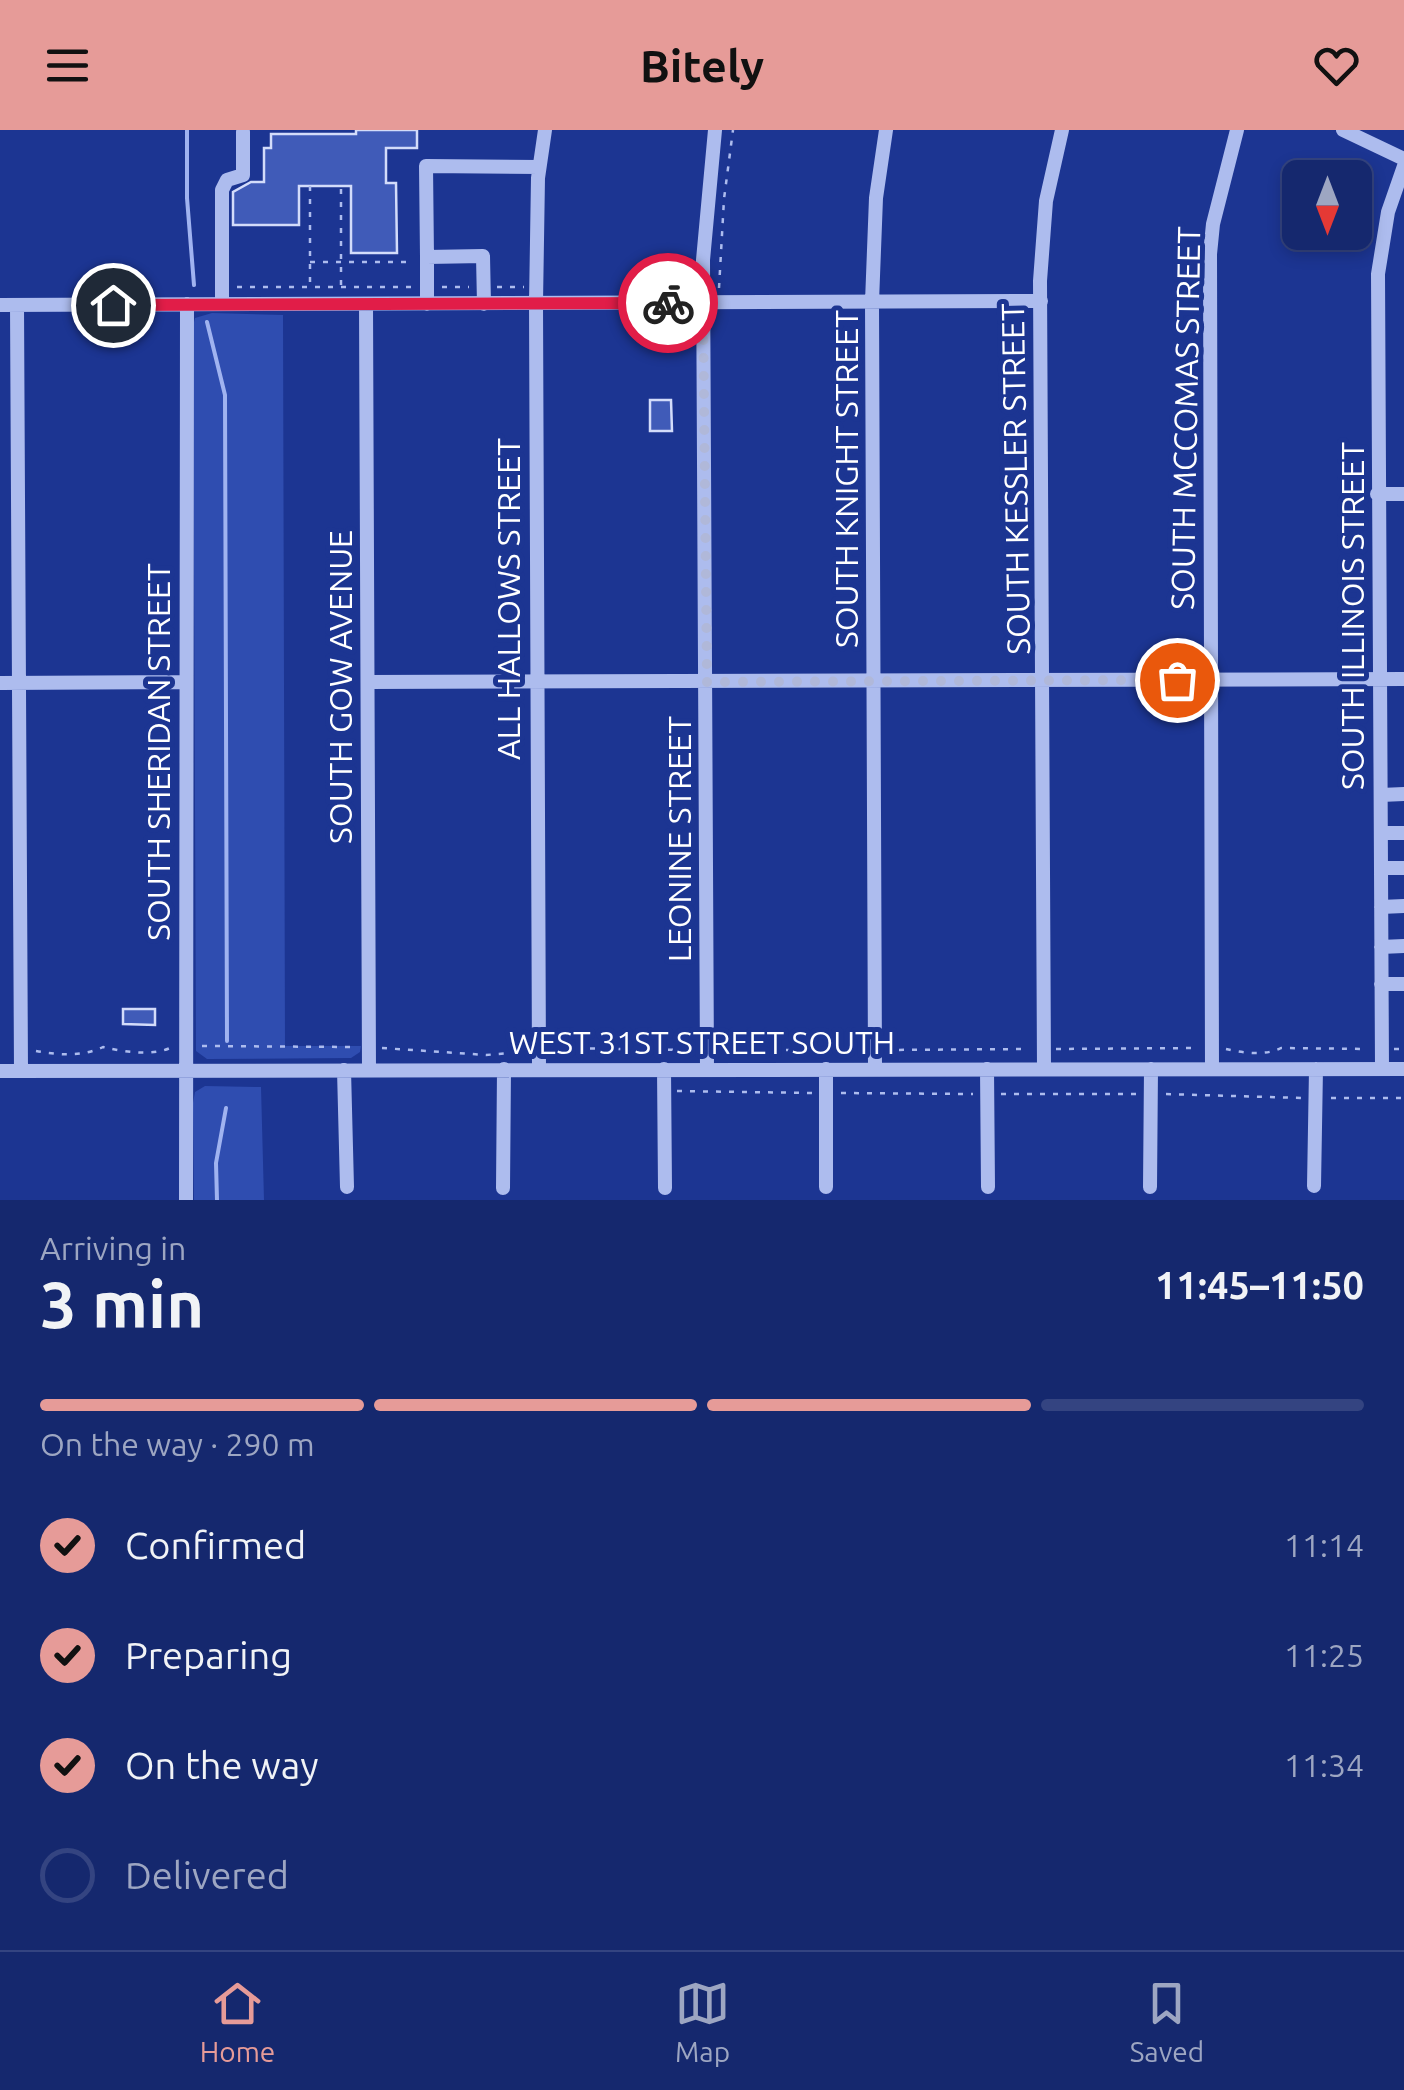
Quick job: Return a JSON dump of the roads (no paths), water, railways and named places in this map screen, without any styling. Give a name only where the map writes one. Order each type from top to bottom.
[{"type":"street","name":"ALL HALLOWS STREET","points":[[538,1069],[536,304],[540,168],[545,130]]},
{"type":"street","name":"LEONINE STREET","points":[[707,1069],[703,253],[715,130]]},
{"type":"street","name":"SOUTH KNIGHT STREET","points":[[874,1069],[872,302],[876,198],[886,130]]},
{"type":"street","name":"SOUTH KESSLER STREET","points":[[1044,1069],[1041,301],[1046,201],[1062,130]]},
{"type":"street","name":"SOUTH MCCOMAS STREET","points":[[1212,1069],[1210,254],[1213,224],[1238,130]]},
{"type":"street","points":[[1343,130],[1404,163]]},
{"type":"street","points":[[222,304],[222,190],[227,180],[243,175],[243,132]]},
{"type":"street","name":"SOUTH ILLINOIS STREET","points":[[1382,1068],[1378,260],[1404,163]]},
{"type":"street","points":[[427,304],[426,166],[540,168]]},
{"type":"street","points":[[427,259],[483,256],[484,304]]},
{"type":"street","points":[[0,305],[1041,301]]},
{"type":"street","name":"SOUTH SHERIDAN STREET","points":[[186,1200],[187,304]]},
{"type":"street","name":"SOUTH GOW AVENUE","points":[[366,304],[369,1070]]},
{"type":"street","points":[[17,305],[22,1071]]},
{"type":"street","points":[[1377,494],[1404,494]]},
{"type":"street","points":[[368,682],[1404,679]]},
{"type":"street","points":[[0,683],[185,682]]},
{"type":"street","points":[[1380,795],[1404,794]]},
{"type":"street","points":[[1381,833],[1404,833]]},
{"type":"street","points":[[1381,868],[1404,868]]},
{"type":"street","points":[[1381,907],[1404,906]]},
{"type":"street","points":[[1381,946],[1404,946]]},
{"type":"street","points":[[1381,984],[1404,984]]},
{"type":"street","name":"WEST 31ST STREET SOUTH","points":[[0,1071],[1404,1068]]},
{"type":"street","points":[[664,1069],[665,1188]]},
{"type":"street","points":[[826,1069],[826,1188]]},
{"type":"street","points":[[986,1069],[988,1187]]},
{"type":"street","points":[[1150,1187],[1151,1069]]},
{"type":"street","points":[[1314,1186],[1316,1069]]},
{"type":"street","points":[[344,1070],[347,1187]]},
{"type":"street","points":[[503,1188],[504,1070]]},
{"type":"waterway","points":[[187,130],[187,198],[194,285]]},
{"type":"waterway","points":[[207,322],[225,395],[227,1041]]},
{"type":"waterway","points":[[217,1200],[216,1163],[226,1108]]}]
